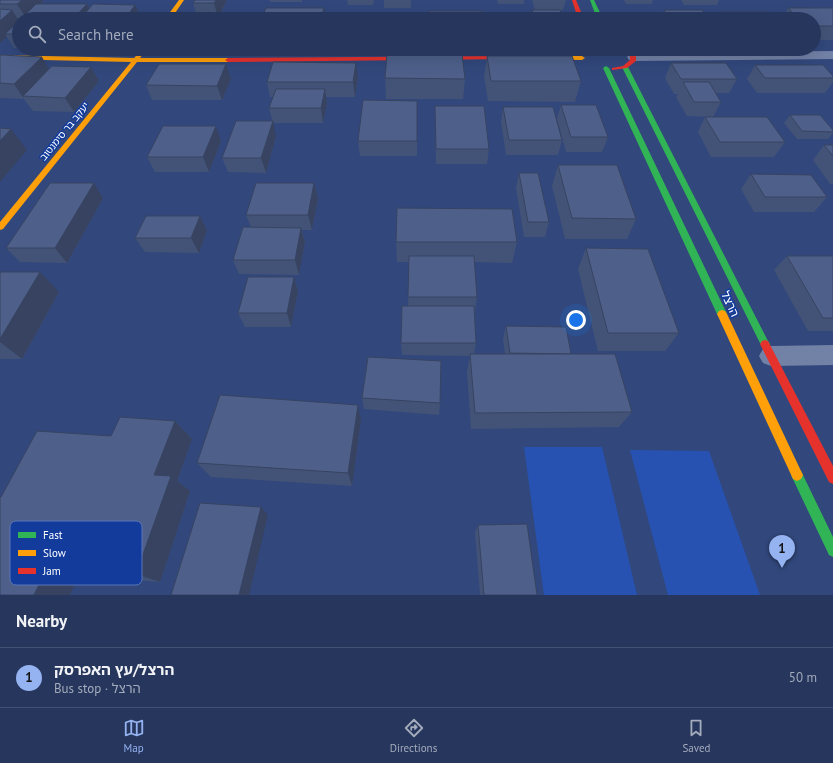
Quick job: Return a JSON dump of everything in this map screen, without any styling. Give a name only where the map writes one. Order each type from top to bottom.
[{"type":"street","points":[[173,12],[182,0]]},
{"type":"street","points":[[574,0],[578,12]]},
{"type":"street","points":[[592,0],[597,12]]},
{"type":"street","points":[[821,55],[833,55]]},
{"type":"street","name":"יעקב בר סימנטוב","points":[[4,219],[138,56]]},
{"type":"street","points":[[0,57],[135,60],[582,58],[599,67],[629,58],[765,56]]},
{"type":"street","name":"הרצל","points":[[629,58],[771,356],[833,478]]},
{"type":"street","name":"הרצל","points":[[599,67],[833,551]]},
{"type":"street","points":[[771,356],[833,355]]},
{"type":"shaded area","points":[[524,447],[602,447],[637,595],[544,595]]},
{"type":"shaded area","points":[[630,450],[709,451],[760,595],[668,595]]},
{"type":"building","points":[[0,0],[22,0],[17,4],[0,4]]},
{"type":"building","points":[[195,0],[216,0],[214,3],[193,3]]},
{"type":"building","points":[[36,4],[87,4],[80,12],[28,12]]},
{"type":"building","points":[[93,4],[135,5],[130,12],[86,12]]},
{"type":"building","points":[[266,8],[324,8],[323,12],[264,12]]},
{"type":"building","points":[[788,8],[833,8],[833,26],[821,26],[821,12],[792,12]]},
{"type":"building","points":[[0,9],[12,10],[0,21]]},
{"type":"building","points":[[532,10],[560,10],[561,12],[533,12]]},
{"type":"building","points":[[664,10],[702,10],[703,12],[665,12]]},
{"type":"building","points":[[429,11],[482,12],[429,12]]},
{"type":"building","points":[[12,28],[12,34],[5,34]]},
{"type":"building","points":[[0,55],[42,57],[14,84],[0,83]]},
{"type":"building","points":[[387,56],[462,56],[465,79],[385,78]]},
{"type":"building","points":[[487,56],[572,56],[581,81],[491,81]]},
{"type":"building","points":[[273,62],[356,63],[353,82],[267,82]]},
{"type":"building","points":[[671,63],[726,63],[737,79],[681,79]]},
{"type":"building","points":[[159,64],[226,64],[217,86],[146,85]]},
{"type":"building","points":[[755,65],[823,65],[833,76],[833,78],[765,78]]},
{"type":"building","points":[[52,66],[91,67],[65,98],[23,96]]},
{"type":"building","points":[[683,82],[709,82],[721,102],[694,102]]},
{"type":"building","points":[[276,89],[325,89],[321,108],[269,108]]},
{"type":"building","points":[[363,100],[417,101],[417,141],[358,141]]},
{"type":"building","points":[[561,105],[596,105],[608,137],[571,137]]},
{"type":"building","points":[[435,106],[484,106],[489,149],[436,149]]},
{"type":"building","points":[[503,107],[553,107],[562,140],[509,140]]},
{"type":"building","points":[[790,115],[820,115],[833,130],[833,132],[802,131]]},
{"type":"building","points":[[705,117],[767,117],[785,142],[720,142]]},
{"type":"building","points":[[236,121],[273,121],[261,158],[222,158]]},
{"type":"building","points":[[163,126],[216,126],[203,157],[147,157]]},
{"type":"building","points":[[0,128],[11,129],[0,141]]},
{"type":"building","points":[[824,145],[833,145],[833,156]]},
{"type":"building","points":[[558,165],[617,165],[636,219],[572,218]]},
{"type":"building","points":[[519,173],[538,173],[549,222],[528,222]]},
{"type":"building","points":[[751,174],[811,175],[827,197],[765,197]]},
{"type":"building","points":[[50,183],[94,183],[55,248],[6,248]]},
{"type":"building","points":[[256,183],[314,183],[308,215],[246,215]]},
{"type":"building","points":[[397,208],[512,209],[517,242],[396,242]]},
{"type":"building","points":[[146,216],[200,216],[191,238],[135,238]]},
{"type":"building","points":[[243,227],[301,228],[295,260],[233,260]]},
{"type":"building","points":[[586,248],[648,249],[679,333],[608,333]]},
{"type":"building","points":[[409,256],[474,256],[477,297],[408,297]]},
{"type":"building","points":[[787,256],[833,256],[833,318],[823,318]]},
{"type":"building","points":[[0,272],[40,272],[0,339]]},
{"type":"building","points":[[248,277],[294,277],[287,313],[238,313]]},
{"type":"building","points":[[402,306],[474,306],[476,343],[401,343]]},
{"type":"building","points":[[506,326],[566,327],[571,354],[510,353]]},
{"type":"building","points":[[470,354],[615,354],[632,412],[475,413]]},
{"type":"building","points":[[368,357],[441,361],[440,403],[362,398]]},
{"type":"building","points":[[220,395],[358,405],[348,473],[197,463]]},
{"type":"building","points":[[120,417],[175,421],[154,475],[171,476],[142,557],[142,521],[10,521],[10,585],[39,585],[34,595],[0,595],[0,497],[37,431],[111,436]]},
{"type":"building","points":[[200,503],[261,507],[239,595],[171,595]]},
{"type":"building","points":[[527,524],[537,595],[484,595],[478,525]]},
{"type":"traffic: fast","points":[[592,0],[597,12]]},
{"type":"traffic: fast","points":[[625,67],[765,344]]},
{"type":"traffic: fast","points":[[606,68],[722,314]]},
{"type":"traffic: fast","points":[[797,475],[833,551]]},
{"type":"traffic: slow","points":[[173,12],[182,0]]},
{"type":"traffic: slow","points":[[0,227],[139,56]]},
{"type":"traffic: slow","points":[[0,57],[135,60],[228,60]]},
{"type":"traffic: slow","points":[[508,58],[582,58]]},
{"type":"traffic: slow","points":[[722,314],[797,475]]},
{"type":"traffic: jam","points":[[574,0],[578,12]]},
{"type":"traffic: jam","points":[[614,69],[625,67],[633,61],[633,56]]},
{"type":"traffic: jam","points":[[228,60],[508,58]]},
{"type":"traffic: jam","points":[[765,344],[833,478]]},
{"type":"place","name":"הרצל/עץ האפרסק","points":[[782,568]]}]
